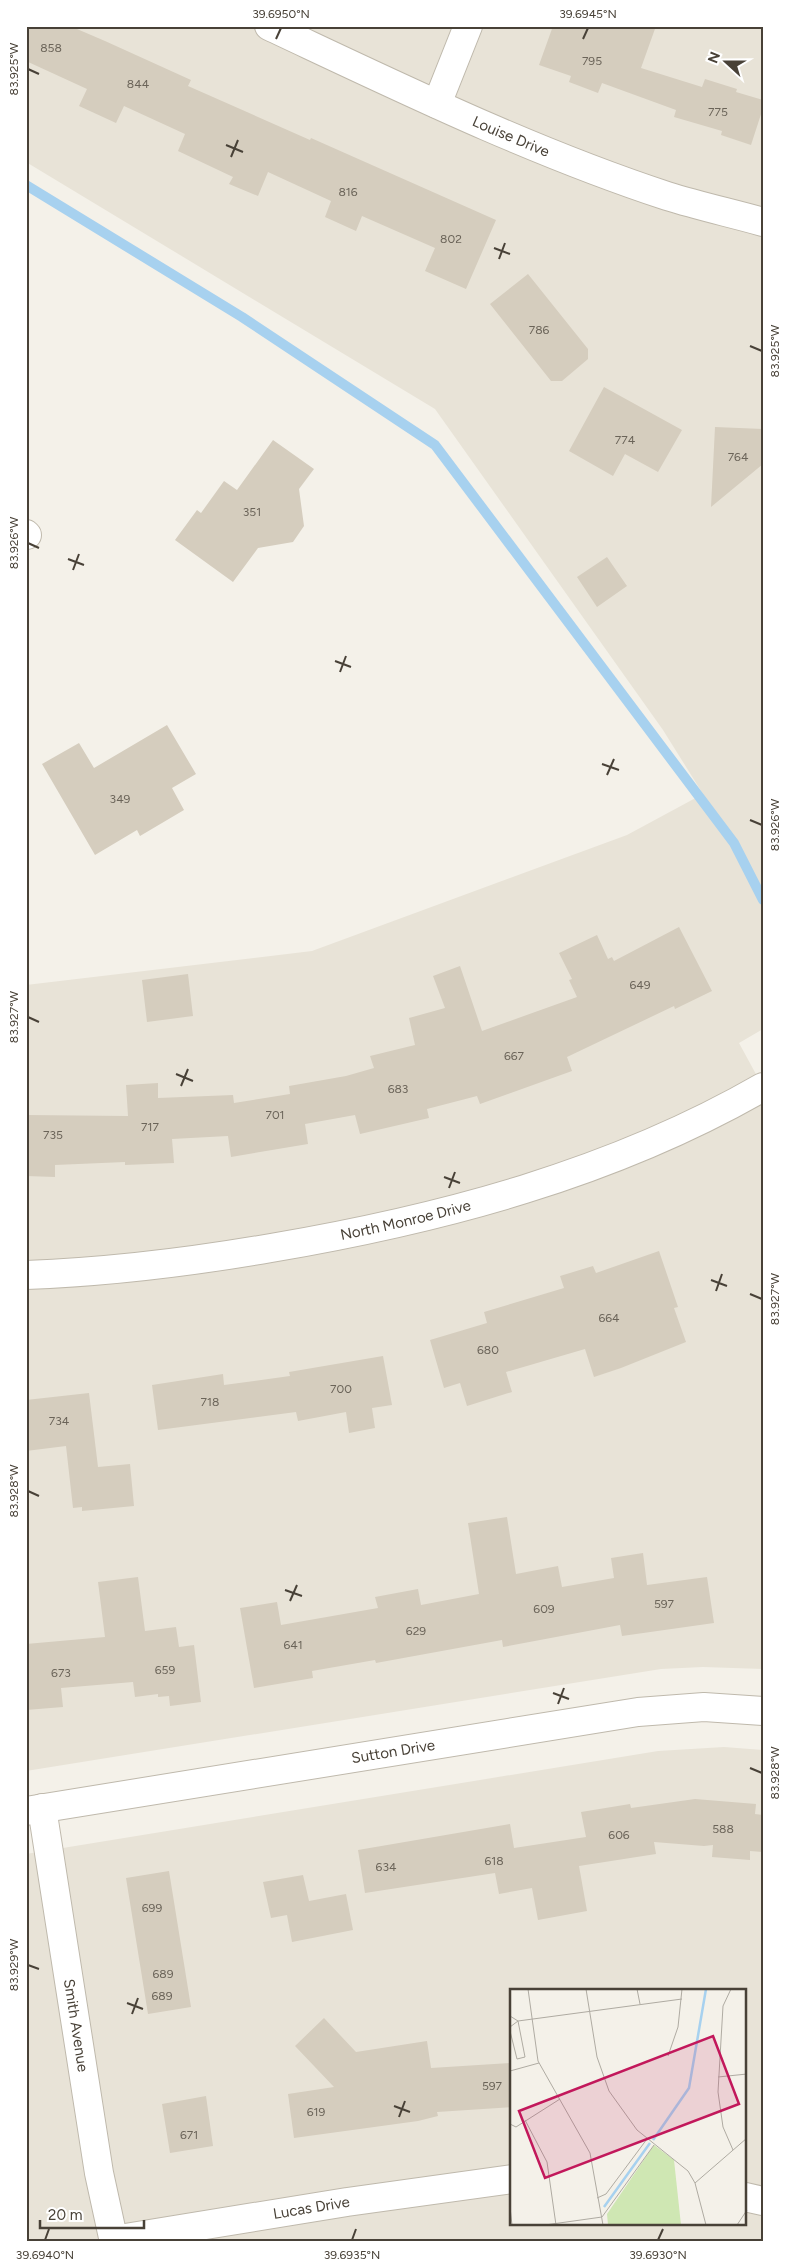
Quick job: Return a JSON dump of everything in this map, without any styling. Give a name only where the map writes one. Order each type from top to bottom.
[{"type":"street","name":"Louise Drive","points":[[269,26],[437,104],[597,170],[668,196],[763,222]]},
{"type":"street","points":[[437,104],[468,26]]},
{"type":"street","name":"North Monroe Drive","points":[[26,1275],[148,1266],[221,1256],[330,1238],[438,1214],[584,1170],[664,1138],[763,1087]]},
{"type":"street","name":"Sutton Drive","points":[[34,1809],[638,1712],[704,1707],[763,1711]]},
{"type":"street","name":"Smith Avenue","points":[[34,1809],[99,2173],[113,2241]]},
{"type":"street","name":"Lucas Drive","points":[[113,2241],[356,2201],[510,2179]]},
{"type":"street","points":[[746,2197],[763,2201]]},
{"type":"shaded area","points":[[26,26],[763,26],[763,1029],[739,1043],[763,1087],[763,1669],[703,1667],[661,1669],[26,1771],[26,985],[312,951],[627,835],[703,794],[663,730],[435,409],[26,162]]},
{"type":"shaded area","points":[[724,1747],[763,1750],[763,2242],[26,2242],[26,1854],[658,1751]]},
{"type":"building","points":[[26,26],[70,26],[191,80],[188,86],[496,220],[466,289],[425,271],[435,248],[362,216],[356,231],[325,217],[331,201],[268,172],[258,196],[229,184],[233,177],[178,151],[185,134],[124,106],[116,123],[79,106],[87,89],[26,61]]},
{"type":"building","points":[[553,26],[656,26],[641,68],[702,87],[705,79],[737,89],[736,92],[763,100],[763,108],[751,145],[721,135],[722,131],[674,117],[676,110],[602,83],[598,93],[569,82],[571,76],[539,65]]},
{"type":"building","points":[[528,274],[588,349],[588,359],[562,381],[551,381],[490,304]]},
{"type":"building","points":[[604,387],[682,430],[658,472],[625,454],[613,476],[569,451]]},
{"type":"building","points":[[715,427],[763,429],[763,464],[711,507]]},
{"type":"building","points":[[273,440],[314,469],[299,489],[304,526],[293,542],[258,548],[233,582],[175,540],[197,510],[201,513],[224,481],[237,490]]},
{"type":"building","points":[[607,557],[627,586],[597,607],[577,577]]},
{"type":"building","points":[[167,725],[196,774],[172,788],[184,810],[140,836],[137,830],[95,855],[42,764],[79,743],[94,768]]},
{"type":"building","points":[[679,927],[712,991],[675,1009],[674,1006],[567,1057],[572,1071],[480,1104],[477,1096],[427,1109],[429,1118],[360,1134],[355,1115],[305,1124],[308,1144],[231,1157],[228,1136],[172,1139],[174,1163],[125,1165],[125,1162],[55,1165],[55,1177],[26,1176],[26,1115],[128,1116],[126,1085],[158,1083],[158,1098],[233,1095],[234,1103],[290,1094],[289,1086],[346,1076],[374,1068],[370,1056],[415,1045],[409,1018],[445,1008],[433,976],[460,966],[482,1031],[577,997],[569,980],[572,979],[559,953],[597,935],[608,959],[612,957],[614,961]]},
{"type":"building","points":[[188,974],[193,1016],[147,1022],[142,980]]},
{"type":"building","points":[[659,1251],[678,1307],[674,1308],[686,1342],[594,1377],[585,1349],[506,1372],[512,1392],[467,1406],[460,1383],[444,1388],[430,1340],[487,1323],[484,1312],[564,1288],[560,1276],[593,1266],[596,1273]]},
{"type":"building","points":[[383,1356],[392,1405],[372,1408],[375,1428],[349,1433],[346,1412],[298,1421],[296,1412],[158,1430],[152,1385],[223,1374],[224,1385],[290,1376],[289,1372]]},
{"type":"building","points":[[89,1393],[98,1467],[130,1464],[134,1506],[82,1511],[82,1507],[73,1508],[66,1446],[26,1451],[26,1400]]},
{"type":"building","points":[[507,1517],[516,1574],[558,1566],[562,1587],[614,1578],[611,1558],[643,1553],[647,1585],[707,1577],[714,1623],[622,1636],[620,1625],[503,1647],[502,1640],[376,1663],[375,1660],[312,1671],[313,1678],[254,1688],[240,1608],[277,1602],[281,1625],[378,1608],[375,1597],[418,1589],[421,1605],[479,1594],[468,1523]]},
{"type":"building","points":[[138,1577],[145,1631],[176,1627],[179,1647],[194,1645],[201,1702],[170,1706],[169,1696],[158,1697],[158,1694],[135,1697],[133,1682],[61,1688],[63,1707],[26,1710],[26,1644],[105,1637],[98,1582]]},
{"type":"building","points":[[695,1799],[756,1804],[755,1814],[763,1815],[763,1852],[750,1851],[750,1860],[712,1857],[713,1845],[654,1842],[656,1854],[579,1866],[587,1911],[538,1920],[532,1888],[499,1894],[495,1873],[365,1893],[358,1850],[510,1824],[514,1848],[586,1837],[581,1812],[630,1804],[631,1808]]},
{"type":"building","points":[[169,1871],[191,2007],[148,2014],[126,1878]]},
{"type":"building","points":[[303,1875],[309,1901],[346,1894],[353,1930],[292,1942],[287,1915],[271,1918],[263,1882]]},
{"type":"building","points":[[324,2018],[356,2052],[427,2041],[431,2068],[510,2063],[510,2107],[437,2112],[438,2116],[418,2121],[294,2138],[288,2094],[334,2087],[295,2046]]},
{"type":"building","points":[[206,2096],[213,2146],[170,2153],[162,2104]]},
{"type":"waterway","points":[[26,185],[242,317],[435,445],[734,843],[763,900]]}]
